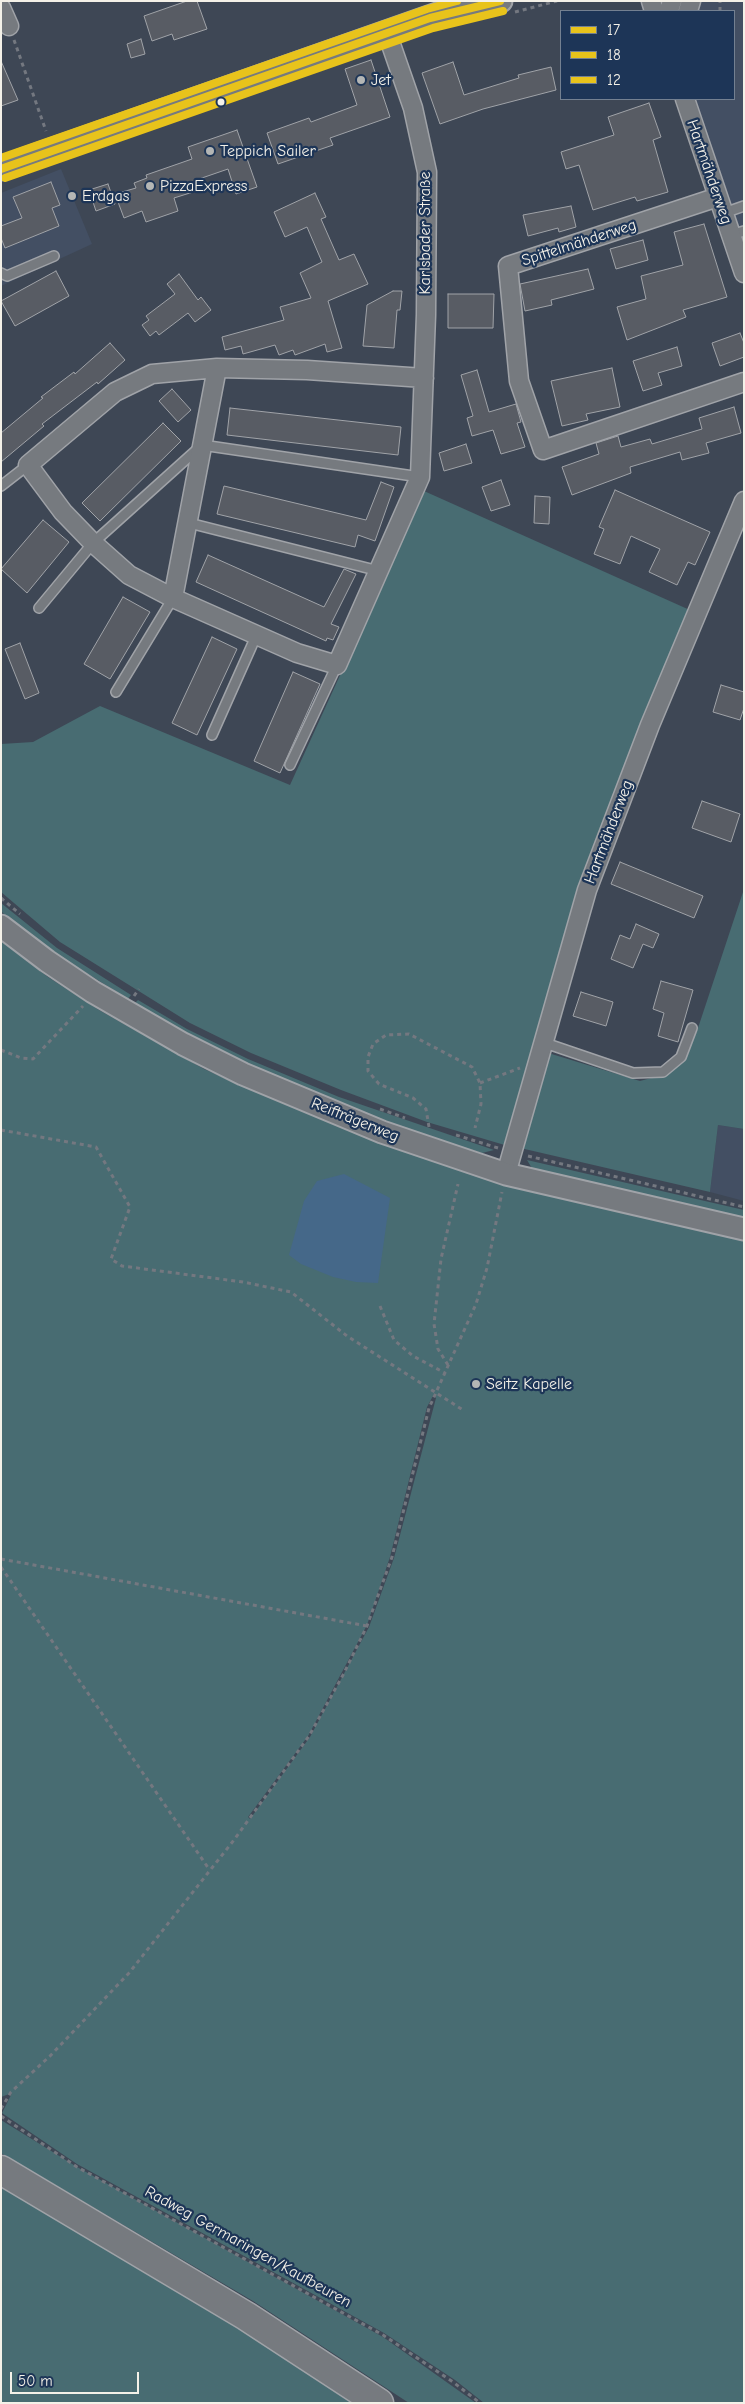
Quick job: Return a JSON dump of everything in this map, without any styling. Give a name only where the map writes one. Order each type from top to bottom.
[{"type":"highway","points":[[1,2170],[246,2316],[379,2403]]},
{"type":"street","points":[[1,169],[474,1]]},
{"type":"street","points":[[430,18],[502,1]]},
{"type":"street","points":[[1,8],[9,26]]},
{"type":"street","name":"Karlsbader Straße","points":[[338,665],[420,477],[424,378],[427,172],[413,108],[387,33]]},
{"type":"street","name":"Hartmähderweg","points":[[685,100],[721,205],[737,233],[744,273]]},
{"type":"street","name":"Spittelmähderweg","points":[[721,205],[508,266],[519,381],[543,450],[744,382]]},
{"type":"street","points":[[173,598],[217,368]]},
{"type":"street","points":[[338,665],[298,653],[173,598],[128,575],[63,512],[28,465],[122,388],[152,374],[217,368],[307,370],[424,378]]},
{"type":"street","name":"Hartmähderweg","points":[[506,1174],[510,1152],[587,890],[650,725],[744,500]]},
{"type":"street","name":"Reifträgerweg","points":[[1,926],[46,961],[126,1013],[243,1074],[382,1132],[506,1174],[744,1229]]},
{"type":"lane","points":[[721,205],[744,206]]},
{"type":"lane","points":[[1,273],[8,276],[54,256]]},
{"type":"lane","points":[[39,608],[93,543],[202,445],[420,477]]},
{"type":"lane","points":[[1,486],[28,465]]},
{"type":"lane","points":[[188,523],[379,571]]},
{"type":"lane","points":[[116,692],[173,598]]},
{"type":"lane","points":[[212,735],[257,634]]},
{"type":"lane","name":"Karlsbader Straße","points":[[290,765],[338,665]]},
{"type":"lane","points":[[542,1042],[633,1073],[663,1072],[681,1057],[692,1028]]},
{"type":"path","points":[[9,26],[46,131]]},
{"type":"path","points":[[1,898],[22,916]]},
{"type":"path","points":[[128,990],[143,999]]},
{"type":"path","points":[[1,1050],[21,1058],[33,1059],[77,1013]]},
{"type":"path","points":[[429,1127],[426,1109],[413,1098],[379,1084],[368,1071],[368,1058],[373,1044],[386,1035],[409,1034],[472,1067],[480,1083],[481,1104],[476,1128]]},
{"type":"path","points":[[480,1083],[537,1062]]},
{"type":"path","points":[[376,1107],[412,1120]]},
{"type":"path","points":[[420,1123],[438,1130]]},
{"type":"path","points":[[1,1130],[96,1148],[130,1207],[111,1259],[122,1266],[243,1282],[291,1292],[347,1336],[437,1392],[462,1410]]},
{"type":"path","points":[[447,1132],[510,1152],[744,1207]]},
{"type":"path","points":[[1,2109],[11,2092],[50,2056],[129,1973],[209,1869],[234,1840],[309,1736],[368,1626],[392,1557],[429,1408],[476,1304],[487,1268],[506,1174]]},
{"type":"path","points":[[448,1366],[438,1349],[434,1324],[441,1259],[458,1184]]},
{"type":"path","points":[[380,1306],[394,1340],[413,1356],[445,1373]]},
{"type":"path","points":[[1,1559],[368,1626]]},
{"type":"path","points":[[1,1567],[209,1869]]},
{"type":"path","name":"Radweg Germaringen/Kaufbeuren","points":[[1,2116],[77,2167],[383,2335],[453,2382],[480,2403]]},
{"type":"shaded area","points":[[693,1],[744,1],[744,256],[689,100],[735,100],[735,10],[691,10]]},
{"type":"shaded area","points":[[61,169],[92,244],[1,286],[1,193]]},
{"type":"shaded area","points":[[718,1125],[744,1129],[744,1201],[710,1192]]},
{"type":"green space","points":[[424,491],[692,611],[508,1146],[427,1122],[341,1090],[251,1053],[190,1023],[60,942],[1,892],[1,744],[33,742],[100,706],[290,785]]},
{"type":"green space","points":[[744,889],[744,1129],[718,1125],[710,1192],[516,1147],[545,1052],[640,1081],[662,1075],[685,1058],[698,1028]]},
{"type":"green space","points":[[1,903],[57,948],[131,995],[128,999],[53,952],[7,917],[1,911]]},
{"type":"green space","points":[[1,941],[48,977],[99,1010],[204,1069],[251,1090],[379,1140],[507,1185],[744,1240],[744,2403],[484,2403],[455,2380],[384,2333],[77,2164],[2,2113],[12,2093],[1,2097]],"holes":[[[434,1394],[436,1398],[394,1558],[369,1627],[310,1737],[250,1819],[248,1817],[308,1736],[367,1625],[390,1557],[427,1407]]]},
{"type":"green space","points":[[138,1000],[187,1029],[248,1059],[339,1097],[494,1150],[482,1153],[426,1136],[335,1102],[244,1064],[183,1033],[134,1004]]},
{"type":"green space","points":[[527,1160],[744,1210],[744,1219],[533,1170]]},
{"type":"green space","points":[[1,2120],[77,2167],[383,2337],[476,2403],[409,2403],[253,2301],[1,2153]]},
{"type":"green space","points":[[1,2187],[74,2227],[242,2331],[352,2403],[1,2403]]},
{"type":"water","points":[[344,1174],[390,1198],[378,1283],[356,1282],[333,1277],[301,1264],[289,1255],[304,1201],[317,1181]]},
{"type":"building","points":[[187,1],[197,1],[207,29],[174,40],[172,34],[152,41],[144,16]]},
{"type":"building","points":[[141,39],[145,54],[131,58],[127,44]]},
{"type":"building","points":[[371,60],[390,117],[330,138],[333,145],[278,164],[267,133],[309,118],[311,122],[357,105],[345,69]]},
{"type":"building","points":[[1,61],[18,100],[1,106]]},
{"type":"building","points":[[453,62],[464,95],[519,78],[518,75],[551,67],[556,90],[483,109],[440,124],[422,73]]},
{"type":"building","points":[[649,103],[661,137],[653,140],[668,192],[637,201],[635,197],[593,210],[579,165],[566,169],[561,152],[614,135],[608,117]]},
{"type":"building","points":[[237,130],[257,187],[236,194],[228,169],[199,179],[201,185],[192,188],[193,192],[174,198],[178,211],[146,222],[142,211],[124,218],[115,194],[136,188],[134,183],[147,178],[146,175],[192,159],[188,147]]},
{"type":"building","points":[[51,182],[60,205],[52,208],[59,226],[5,248],[1,238],[1,226],[22,218],[13,197]]},
{"type":"building","points":[[108,184],[115,204],[96,211],[89,190]]},
{"type":"building","points":[[315,193],[326,217],[321,219],[339,260],[354,254],[368,284],[328,301],[342,348],[327,352],[325,344],[295,355],[293,350],[279,355],[275,345],[243,354],[241,346],[225,350],[222,337],[284,320],[280,307],[311,298],[300,273],[322,262],[307,227],[285,237],[274,212]]},
{"type":"building","points":[[571,206],[576,227],[559,232],[558,228],[528,236],[523,215]]},
{"type":"building","points":[[704,224],[727,297],[683,310],[686,317],[627,340],[617,307],[646,299],[641,276],[683,265],[674,232]]},
{"type":"building","points":[[643,240],[648,260],[616,269],[610,249]]},
{"type":"building","points":[[588,269],[594,289],[551,300],[552,305],[525,311],[520,284]]},
{"type":"building","points":[[56,271],[69,296],[15,326],[1,301]]},
{"type":"building","points":[[179,274],[198,300],[201,297],[211,310],[195,322],[188,313],[159,335],[156,331],[150,336],[142,325],[149,320],[146,316],[175,294],[167,284]]},
{"type":"building","points":[[393,291],[402,291],[400,310],[397,310],[394,348],[363,346],[367,305]]},
{"type":"building","points":[[448,294],[494,294],[493,328],[448,328]]},
{"type":"building","points":[[740,333],[744,343],[744,357],[720,366],[712,343]]},
{"type":"building","points":[[110,343],[125,360],[98,384],[97,382],[42,424],[44,426],[1,462],[1,433],[43,398],[41,397],[74,372],[75,374]]},
{"type":"building","points":[[677,347],[682,366],[658,373],[662,385],[643,391],[633,361]]},
{"type":"building","points":[[612,368],[620,407],[586,414],[588,420],[562,426],[551,381]]},
{"type":"building","points":[[477,370],[489,412],[516,404],[521,422],[517,423],[525,447],[501,454],[493,430],[472,436],[467,418],[473,416],[461,375]]},
{"type":"building","points":[[172,389],[191,410],[178,422],[159,401]]},
{"type":"building","points":[[734,407],[741,433],[706,443],[709,453],[682,460],[680,452],[630,467],[631,473],[572,495],[562,467],[599,454],[596,443],[618,436],[621,447],[650,439],[652,444],[702,429],[699,418]]},
{"type":"building","points":[[230,408],[401,427],[398,455],[227,435]]},
{"type":"building","points":[[163,423],[181,441],[100,521],[82,503]]},
{"type":"building","points":[[466,444],[472,463],[444,471],[439,453]]},
{"type":"building","points":[[501,480],[510,505],[491,511],[482,487]]},
{"type":"building","points":[[381,482],[394,487],[375,541],[358,535],[355,547],[217,514],[224,486],[366,520]]},
{"type":"building","points":[[615,490],[710,532],[695,565],[688,562],[677,585],[649,572],[660,549],[631,536],[620,564],[594,554],[604,529],[599,527]]},
{"type":"building","points":[[535,496],[550,497],[549,524],[534,523]]},
{"type":"building","points":[[43,520],[69,542],[27,593],[1,569]]},
{"type":"building","points":[[208,555],[324,607],[344,569],[356,574],[331,624],[339,627],[333,640],[327,638],[326,641],[196,582]]},
{"type":"building","points":[[123,597],[150,612],[110,679],[84,664]]},
{"type":"building","points":[[212,637],[237,649],[197,735],[172,723]]},
{"type":"building","points":[[20,643],[39,693],[25,699],[5,649]]},
{"type":"building","points":[[293,672],[320,684],[280,773],[254,761]]},
{"type":"building","points":[[721,685],[744,692],[744,708],[740,720],[713,712]]},
{"type":"building","points":[[702,801],[740,814],[731,842],[692,828]]},
{"type":"building","points":[[620,862],[703,896],[694,918],[611,884]]},
{"type":"building","points":[[636,924],[659,934],[653,948],[643,944],[633,968],[611,959],[620,935],[630,939]]},
{"type":"building","points":[[661,981],[693,990],[678,1042],[658,1036],[664,1013],[653,1009]]},
{"type":"building","points":[[581,992],[613,1002],[606,1026],[573,1016]]},
{"type":"transit line","name":"12","points":[[1,158],[427,9],[457,1]]},
{"type":"transit line","name":"17","points":[[1,169],[430,18],[500,1]]},
{"type":"transit line","name":"18","points":[[5,178],[433,28],[503,11]]},
{"type":"place","name":"Jet","points":[[361,80]]},
{"type":"place","name":"Teppich Sailer","points":[[210,151]]},
{"type":"place","name":"PizzaExpress","points":[[150,186]]},
{"type":"place","name":"Erdgas","points":[[72,196]]},
{"type":"place","name":"Seitz Kapelle","points":[[476,1384]]}]
